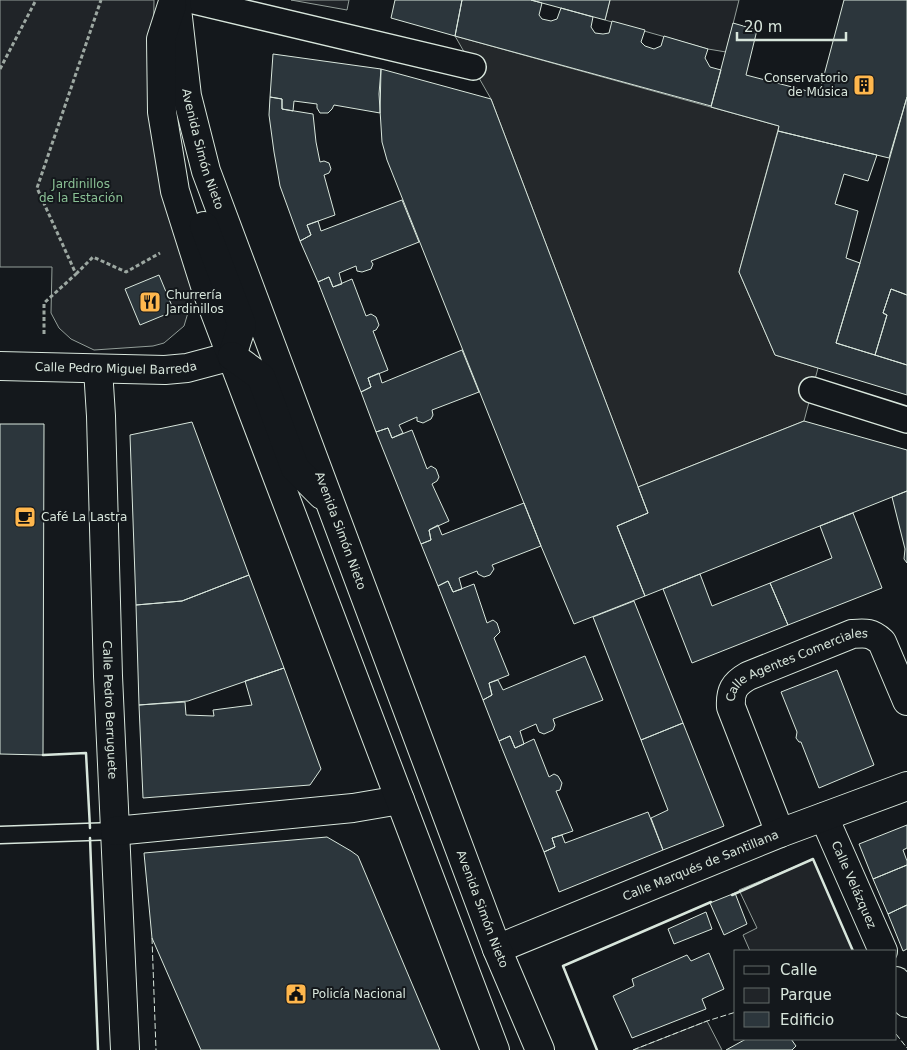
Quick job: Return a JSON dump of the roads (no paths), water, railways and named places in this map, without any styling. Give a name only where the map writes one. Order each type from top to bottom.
[{"type":"main road","name":"Avenida Simón Nieto","points":[[175,0],[187,96],[206,171],[497,949],[540,1050]]},
{"type":"main road","name":"Avenida Simón Nieto","points":[[175,0],[161,39],[162,112],[175,191],[206,289],[495,1050]]},
{"type":"main road","points":[[206,171],[200,216],[242,325],[232,356],[261,377],[294,468],[329,502]]},
{"type":"main road","name":"Calle Pedro Miguel Barreda","points":[[0,366],[165,370],[187,368],[232,356]]},
{"type":"main road","name":"Calle Pedro Berruguete","points":[[98,369],[108,676],[125,1050]]},
{"type":"main road","name":"Calle Agentes Comerciales","points":[[780,833],[731,707],[730,696],[734,686],[748,676],[852,634],[864,633],[875,635],[882,642],[907,701]]},
{"type":"main road","points":[[387,656],[382,692],[414,766],[411,791],[400,800]]},
{"type":"main road","name":"Calle Marqués de Santillana","points":[[497,949],[780,833],[907,786]]},
{"type":"main road","points":[[115,830],[353,808],[400,800],[416,802],[435,820],[465,903],[497,949]]},
{"type":"main road","name":"Calle Velázquez","points":[[824,817],[883,950]]},
{"type":"main road","points":[[897,983],[907,1003]]},
{"type":"street","points":[[190,0],[473,67]]},
{"type":"street","points":[[812,390],[907,420]]},
{"type":"lane","points":[[0,836],[115,830]]},
{"type":"place","name":"Conservatorio de Música","points":[[864,85]]},
{"type":"place","name":"Churrería Jardinillos","points":[[150,302]]},
{"type":"place","name":"Café La Lastra","points":[[25,517]]},
{"type":"place","name":"Policía Nacional","points":[[296,994]]},
{"type":"park label","name":"Jardinillos de la Estación","points":[[81,191]]}]
